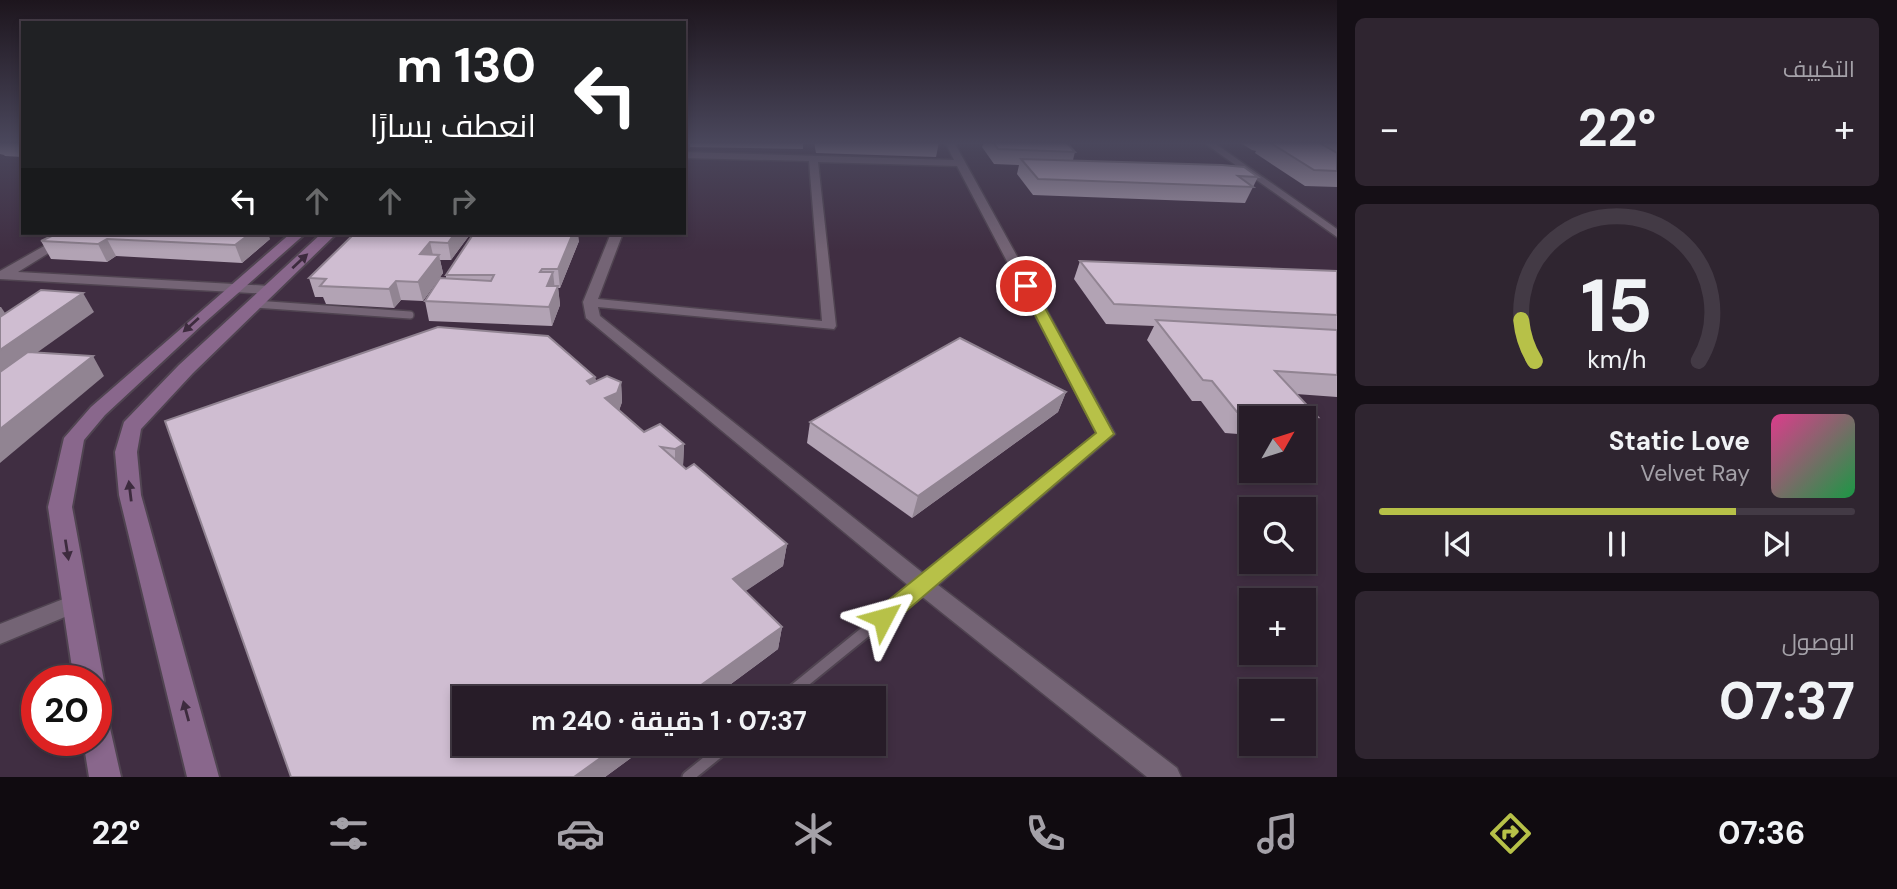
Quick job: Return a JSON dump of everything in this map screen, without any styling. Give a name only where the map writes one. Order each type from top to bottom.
[{"type":"main road","points":[[86,665],[60,508],[74,438],[98,411],[297,235]]},
{"type":"main road","points":[[203,777],[130,495],[126,452],[131,427],[186,369],[328,235]]},
{"type":"main road","points":[[101,756],[105,777]]},
{"type":"street","points":[[590,302],[829,326],[815,178]]},
{"type":"street","points":[[923,585],[1106,434],[968,178]]},
{"type":"street","points":[[1258,178],[1337,234]]},
{"type":"street","points":[[2,275],[72,235]]},
{"type":"street","points":[[616,235],[590,302],[593,318],[923,585],[1168,777]]},
{"type":"street","points":[[2,275],[234,288],[262,297]]},
{"type":"street","points":[[0,634],[76,603]]},
{"type":"lane","points":[[262,297],[410,315]]},
{"type":"lane","points":[[799,686],[923,585]]},
{"type":"lane","points":[[688,777],[714,756]]},
{"type":"shaded area","points":[[0,178],[21,178],[21,235],[686,235],[686,178],[1337,178],[1337,777],[0,777]]},
{"type":"building","points":[[1241,178],[1253,187],[1038,179]]},
{"type":"building","points":[[54,235],[248,235],[235,245],[107,239],[98,244],[41,241]]},
{"type":"building","points":[[353,235],[454,235],[448,243],[430,242],[420,254],[439,255],[418,282],[396,281],[389,289],[320,286],[326,279],[309,278]]},
{"type":"building","points":[[473,235],[572,235],[558,269],[542,269],[540,272],[553,272],[547,286],[558,286],[549,307],[425,301],[440,278],[491,281],[494,275],[446,275]]},
{"type":"building","points":[[1080,261],[1337,271],[1337,315],[1114,304]]},
{"type":"building","points":[[41,290],[83,293],[0,350],[0,317]]},
{"type":"building","points":[[1156,320],[1337,330],[1337,375],[1275,371],[1308,406],[1239,406],[1237,412],[1212,381],[1203,380]]},
{"type":"building","points":[[438,327],[548,336],[595,377],[587,381],[590,384],[607,376],[621,382],[617,393],[605,398],[644,432],[660,424],[684,444],[675,449],[661,447],[686,469],[694,464],[787,544],[733,579],[782,627],[700,686],[452,686],[452,756],[603,756],[574,777],[291,777],[165,421]]},
{"type":"building","points":[[960,338],[1066,392],[918,496],[810,422]]},
{"type":"building","points":[[28,352],[93,356],[0,429],[0,372]]},
{"type":"route","points":[[883,618],[1106,434],[1026,286]]}]
